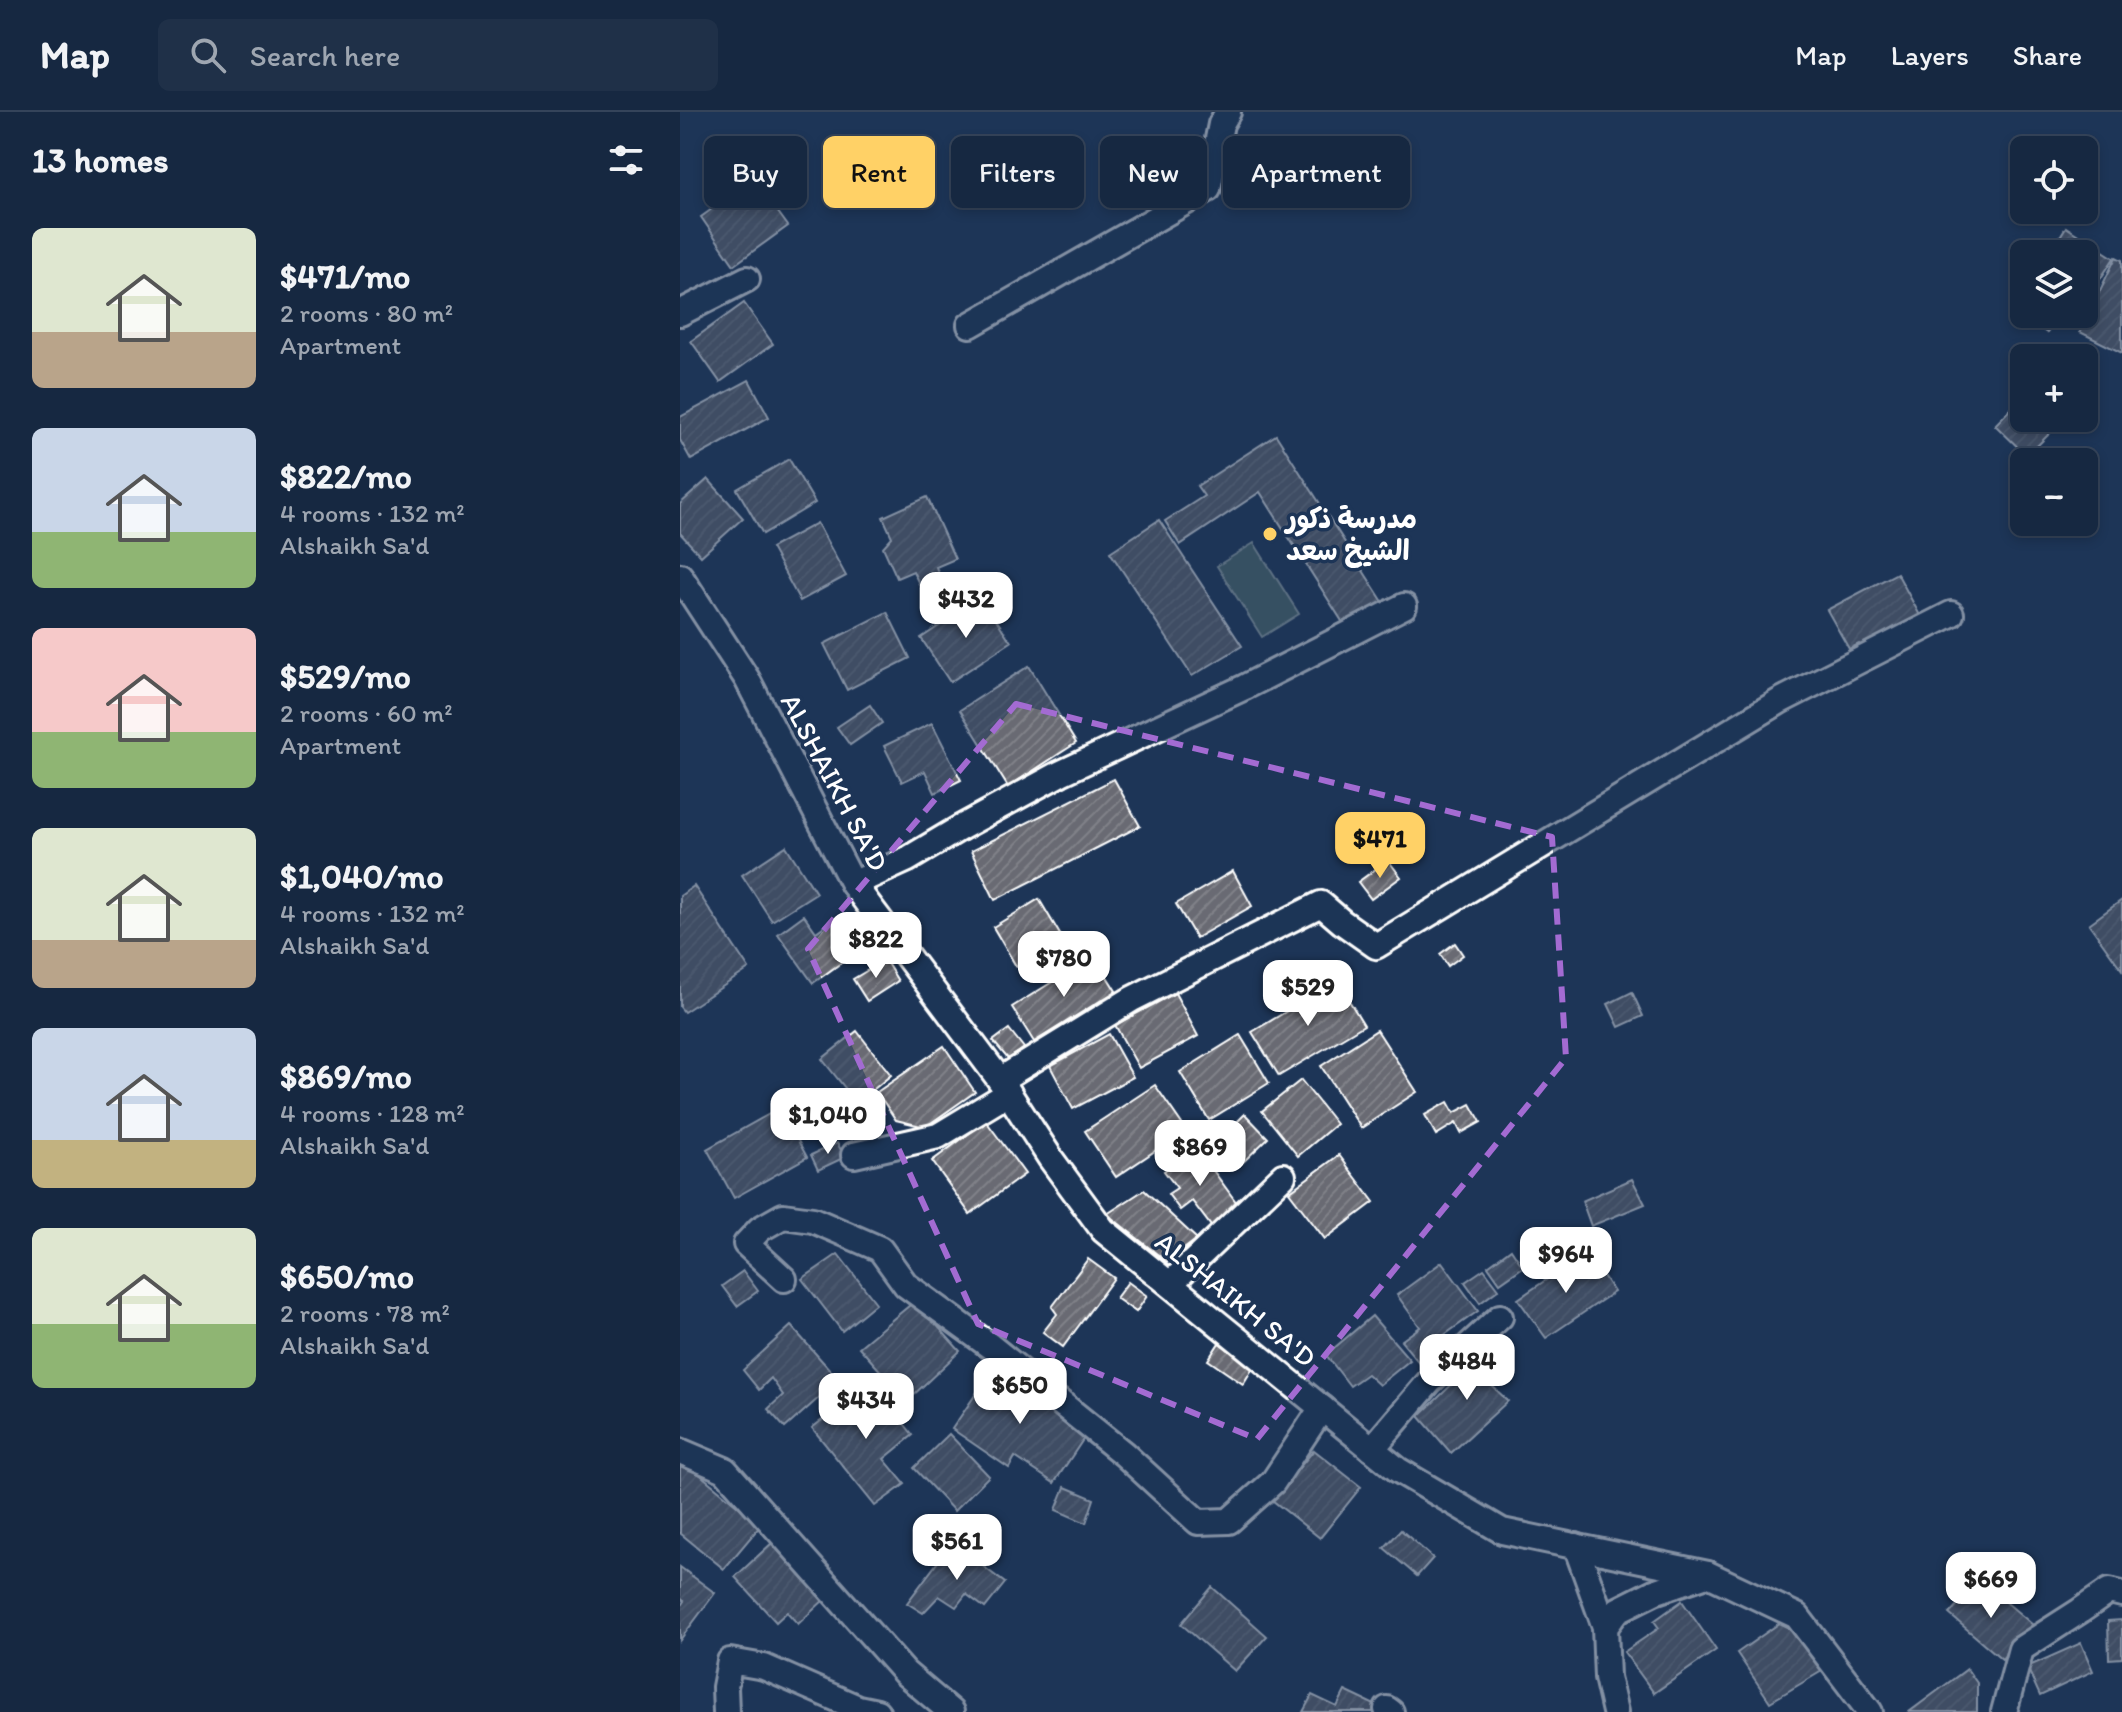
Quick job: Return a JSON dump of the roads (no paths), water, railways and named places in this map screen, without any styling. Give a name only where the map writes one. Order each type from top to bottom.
[{"type":"street","points":[[970,325],[1208,189],[1221,124],[1228,112]]},
{"type":"street","points":[[680,313],[747,279]]},
{"type":"street","name":"ALSHAIKH SA'D","points":[[680,576],[747,679],[853,884],[1004,1086],[1051,1159],[1103,1230],[1398,1470],[1502,1531],[1708,1574],[1797,1616],[1870,1712]]},
{"type":"street","points":[[853,884],[908,859],[1061,773],[1245,687],[1404,606]]},
{"type":"street","points":[[854,1155],[938,1136],[1004,1086],[1132,999],[1321,904],[1376,946],[1780,701],[1951,614]]},
{"type":"street","points":[[1170,1284],[1283,1176]]},
{"type":"street","points":[[784,1279],[746,1244],[760,1229],[783,1216],[813,1220],[880,1249],[906,1285],[990,1346],[1124,1454],[1198,1522],[1229,1521],[1273,1482],[1322,1408]]},
{"type":"street","points":[[1372,1449],[1429,1382],[1500,1317]]},
{"type":"street","points":[[680,1451],[725,1470],[905,1673],[951,1712]]},
{"type":"street","points":[[1576,1546],[1605,1627],[1607,1677],[1615,1712]]},
{"type":"street","points":[[1605,1627],[1618,1610],[1654,1592],[1708,1574]]},
{"type":"street","points":[[2004,1712],[2021,1649],[2109,1591],[2122,1594]]},
{"type":"street","points":[[726,1712],[725,1687],[730,1661],[764,1667],[858,1708],[877,1712]]},
{"type":"place","name":"مدرسة ذكور الشيخ سعد","points":[[1270,534]]}]
